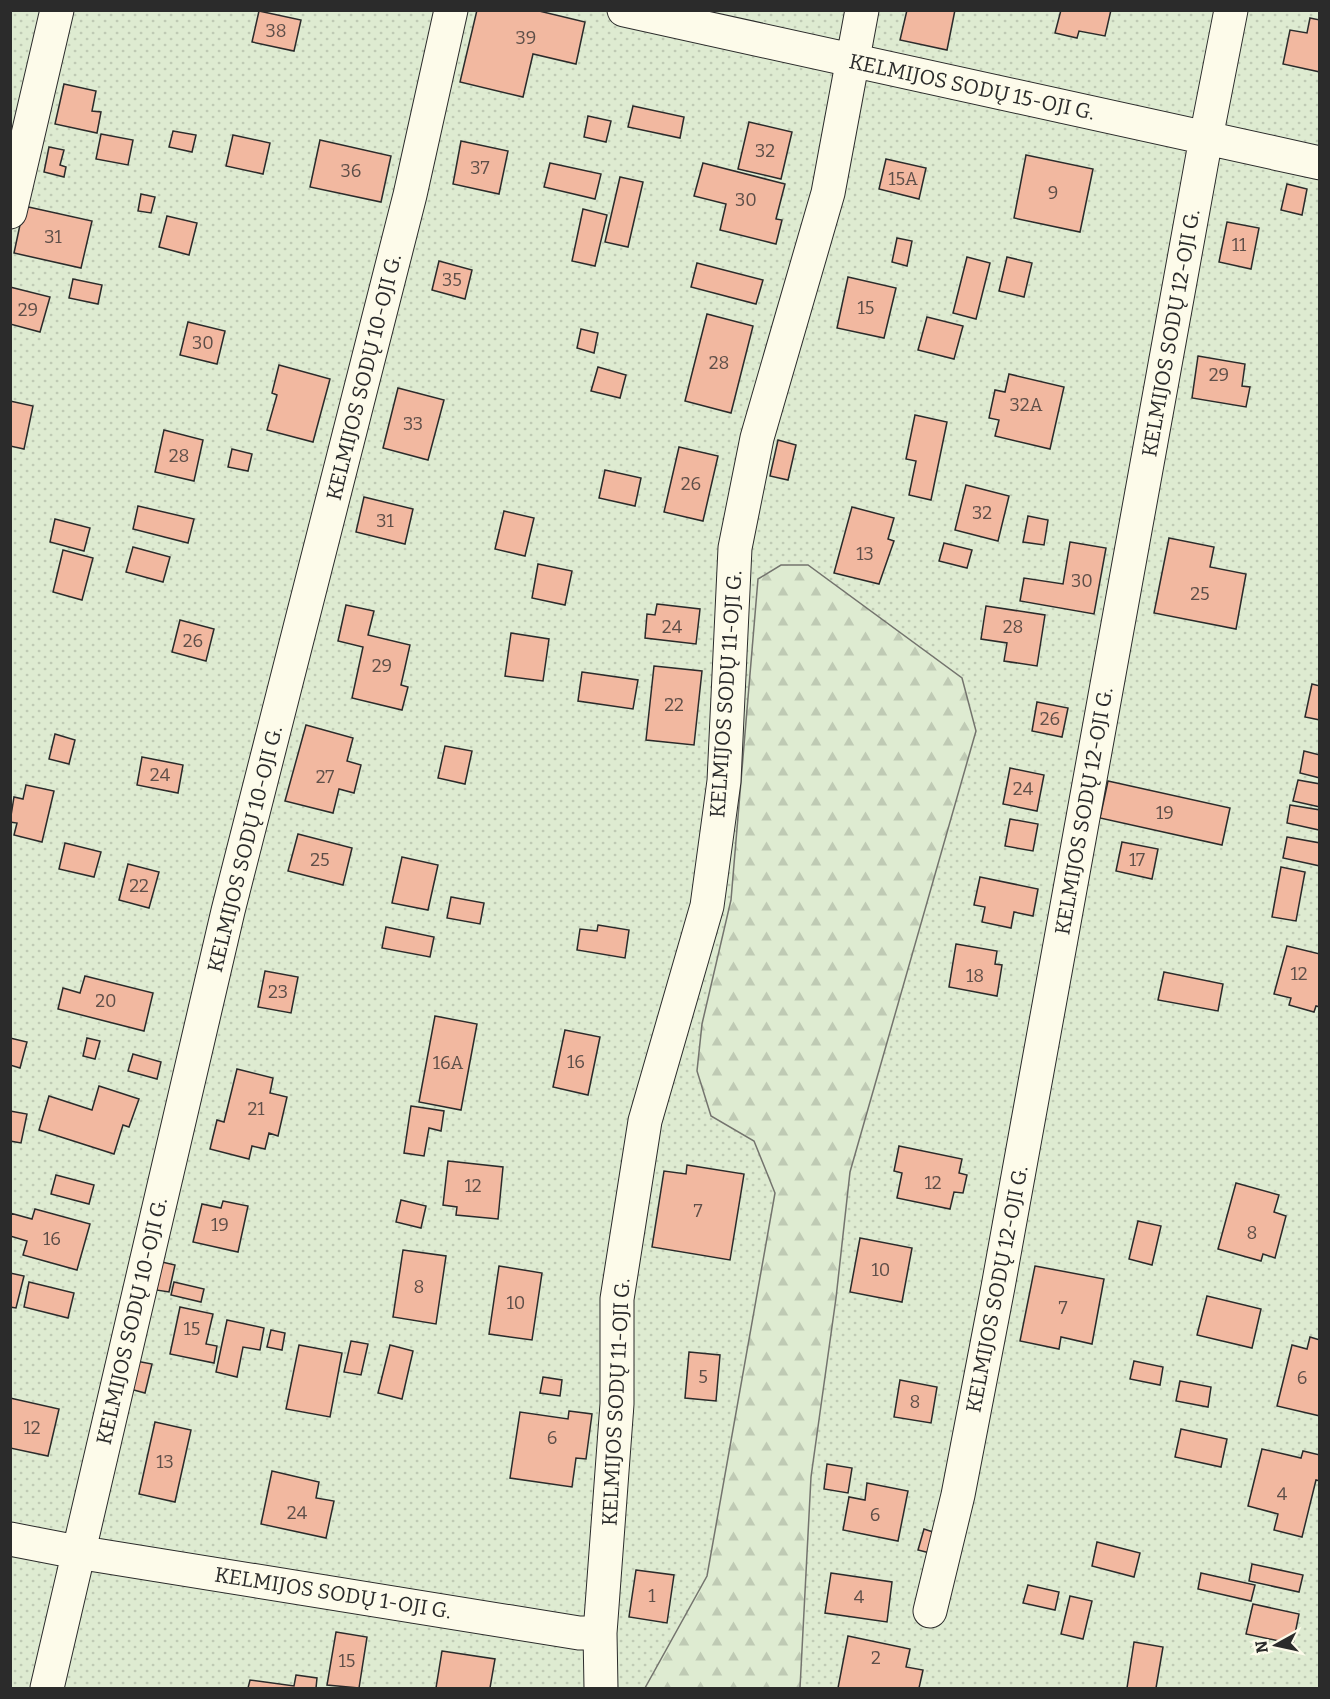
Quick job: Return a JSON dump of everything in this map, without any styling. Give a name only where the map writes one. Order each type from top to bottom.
[{"type":"street","points":[[10,212],[57,10]]},
{"type":"street","name":"KELMIJOS SODŲ 10-OJI G.","points":[[47,1689],[77,1552],[228,911],[410,195],[451,10]]},
{"type":"street","name":"KELMIJOS SODŲ 15-OJI G.","points":[[624,10],[1320,163]]},
{"type":"street","name":"KELMIJOS SODŲ 11-OJI G.","points":[[600,1633],[617,1404],[617,1299],[645,1121],[707,906],[724,781],[735,548],[757,438],[828,193],[862,10]]},
{"type":"street","name":"KELMIJOS SODŲ 12-OJI G.","points":[[930,1611],[958,1495],[998,1287],[1231,10]]},
{"type":"street","name":"KELMIJOS SODŲ 1-OJI G.","points":[[10,1539],[77,1552],[579,1633],[600,1633]]},
{"type":"street","points":[[600,1633],[601,1689]]},
{"type":"green space","points":[[11,11],[1319,11],[1319,1688],[11,1688]]},
{"type":"green space","points":[[781,565],[808,565],[962,678],[976,731],[850,1172],[836,1298],[811,1477],[800,1688],[645,1688],[707,1576],[775,1193],[754,1141],[711,1116],[697,1071],[702,1024],[731,900],[758,579]]},
{"type":"building","points":[[477,10],[535,10],[585,22],[576,64],[533,54],[523,97],[460,82]]},
{"type":"building","points":[[907,10],[955,10],[947,50],[900,40]]},
{"type":"building","points":[[1061,10],[1111,10],[1105,36],[1079,31],[1077,38],[1055,33]]},
{"type":"building","points":[[259,11],[301,20],[294,51],[252,42]]},
{"type":"building","points":[[1310,18],[1320,20],[1320,72],[1283,64],[1290,30],[1307,33]]},
{"type":"building","points":[[64,84],[96,91],[92,111],[101,112],[97,133],[55,124]]},
{"type":"building","points":[[633,106],[684,117],[680,138],[628,127]]},
{"type":"building","points":[[588,116],[611,121],[606,142],[584,137]]},
{"type":"building","points":[[749,122],[792,132],[781,179],[738,169]]},
{"type":"building","points":[[173,131],[196,135],[192,152],[169,147]]},
{"type":"building","points":[[101,134],[133,140],[128,165],[96,159]]},
{"type":"building","points":[[233,135],[270,143],[263,174],[226,166]]},
{"type":"building","points":[[320,140],[391,156],[381,202],[310,187]]},
{"type":"building","points":[[461,141],[508,151],[499,194],[453,184]]},
{"type":"building","points":[[49,147],[64,150],[60,165],[66,167],[64,177],[44,172]]},
{"type":"building","points":[[1026,155],[1093,169],[1080,232],[1014,218]]},
{"type":"building","points":[[886,159],[926,168],[919,199],[879,189]]},
{"type":"building","points":[[550,163],[601,174],[595,199],[544,187]]},
{"type":"building","points":[[703,163],[785,184],[776,219],[782,220],[776,244],[720,230],[726,204],[694,196]]},
{"type":"building","points":[[620,177],[643,182],[628,247],[605,242]]},
{"type":"building","points":[[1287,184],[1307,189],[1302,215],[1281,210]]},
{"type":"building","points":[[141,194],[155,197],[151,213],[138,211]]},
{"type":"building","points":[[24,206],[92,221],[81,268],[14,253]]},
{"type":"building","points":[[583,209],[607,215],[595,266],[572,261]]},
{"type":"building","points":[[167,216],[197,223],[189,255],[159,247]]},
{"type":"building","points":[[1227,222],[1259,228],[1251,269],[1219,262]]},
{"type":"building","points":[[897,238],[912,241],[907,266],[892,262]]},
{"type":"building","points":[[967,257],[990,263],[976,319],[953,313]]},
{"type":"building","points":[[1007,257],[1032,263],[1024,297],[999,291]]},
{"type":"building","points":[[439,261],[472,270],[465,299],[432,290]]},
{"type":"building","points":[[697,263],[763,280],[756,304],[691,287]]},
{"type":"building","points":[[848,277],[896,288],[884,338],[837,328]]},
{"type":"building","points":[[73,279],[102,285],[98,304],[69,298]]},
{"type":"building","points":[[10,287],[50,297],[40,332],[10,324]]},
{"type":"building","points":[[707,314],[753,326],[731,413],[685,401]]},
{"type":"building","points":[[927,317],[963,326],[954,359],[918,350]]},
{"type":"building","points":[[188,322],[225,331],[217,364],[180,355]]},
{"type":"building","points":[[581,329],[598,333],[594,353],[577,348]]},
{"type":"building","points":[[1198,356],[1245,364],[1242,386],[1250,387],[1246,407],[1192,398]]},
{"type":"building","points":[[279,365],[330,379],[313,442],[267,430],[277,395],[272,393]]},
{"type":"building","points":[[598,367],[626,375],[620,398],[591,391]]},
{"type":"building","points":[[1009,374],[1064,387],[1050,449],[995,436],[999,420],[989,418],[995,390],[1005,392]]},
{"type":"building","points":[[398,388],[444,400],[428,460],[383,448]]},
{"type":"building","points":[[10,401],[33,406],[24,449],[10,446]]},
{"type":"building","points":[[915,415],[947,422],[931,500],[909,495],[916,461],[906,459]]},
{"type":"building","points":[[164,430],[203,440],[194,481],[155,472]]},
{"type":"building","points":[[778,440],[796,445],[788,480],[770,476]]},
{"type":"building","points":[[679,447],[718,456],[703,521],[664,512]]},
{"type":"building","points":[[232,449],[252,454],[248,471],[228,467]]},
{"type":"building","points":[[605,470],[641,478],[635,506],[599,498]]},
{"type":"building","points":[[966,485],[1009,496],[998,541],[955,530]]},
{"type":"building","points":[[364,497],[413,509],[405,544],[356,532]]},
{"type":"building","points":[[138,506],[194,519],[188,543],[133,529]]},
{"type":"building","points":[[852,507],[894,518],[888,539],[894,541],[879,584],[834,573]]},
{"type":"building","points":[[504,511],[534,518],[525,556],[495,549]]},
{"type":"building","points":[[1028,516],[1048,520],[1044,545],[1023,542]]},
{"type":"building","points":[[55,519],[90,528],[84,551],[50,542]]},
{"type":"building","points":[[1169,538],[1214,547],[1210,567],[1246,574],[1236,629],[1154,613]]},
{"type":"building","points":[[1070,542],[1106,548],[1094,614],[1020,601],[1024,578],[1063,584]]},
{"type":"building","points":[[944,543],[972,550],[967,568],[939,561]]},
{"type":"building","points":[[133,547],[170,557],[163,582],[126,572]]},
{"type":"building","points":[[63,550],[93,558],[82,600],[53,592]]},
{"type":"building","points":[[538,564],[572,571],[565,605],[532,598]]},
{"type":"building","points":[[657,604],[700,609],[696,644],[645,638],[647,614],[655,615]]},
{"type":"building","points":[[346,605],[374,611],[368,635],[410,645],[401,685],[408,687],[402,710],[352,698],[363,647],[338,641]]},
{"type":"building","points":[[986,606],[1045,615],[1037,666],[1004,661],[1007,643],[981,639]]},
{"type":"building","points":[[180,620],[214,629],[206,661],[172,652]]},
{"type":"building","points":[[511,633],[549,639],[543,681],[505,676]]},
{"type":"building","points":[[654,666],[702,671],[694,745],[646,740]]},
{"type":"building","points":[[582,672],[638,680],[633,709],[578,701]]},
{"type":"building","points":[[1312,684],[1320,686],[1320,720],[1305,717]]},
{"type":"building","points":[[1037,702],[1068,708],[1062,737],[1032,731]]},
{"type":"building","points":[[306,725],[353,738],[347,761],[361,765],[354,793],[339,789],[333,813],[285,801]]},
{"type":"building","points":[[55,734],[75,740],[69,764],[49,759]]},
{"type":"building","points":[[445,746],[472,751],[465,784],[438,778]]},
{"type":"building","points":[[1304,751],[1320,755],[1320,778],[1300,773]]},
{"type":"building","points":[[142,757],[183,765],[178,793],[137,785]]},
{"type":"building","points":[[1010,768],[1044,775],[1037,811],[1003,804]]},
{"type":"building","points":[[1298,780],[1320,784],[1320,807],[1293,801]]},
{"type":"building","points":[[1108,781],[1230,808],[1222,845],[1100,818]]},
{"type":"building","points":[[26,785],[54,791],[42,842],[14,835],[17,823],[10,822],[14,797],[23,799]]},
{"type":"building","points":[[1290,805],[1320,810],[1319,830],[1287,823]]},
{"type":"building","points":[[1010,819],[1038,824],[1033,851],[1005,846]]},
{"type":"building","points":[[298,834],[352,848],[343,885],[288,871]]},
{"type":"building","points":[[1287,837],[1320,843],[1320,866],[1283,858]]},
{"type":"building","points":[[1122,842],[1158,849],[1152,879],[1116,871]]},
{"type":"building","points":[[65,843],[101,852],[94,877],[59,869]]},
{"type":"building","points":[[402,857],[438,865],[428,910],[392,903]]},
{"type":"building","points":[[128,864],[159,872],[149,908],[119,900]]},
{"type":"building","points":[[1281,867],[1305,872],[1296,921],[1272,917]]},
{"type":"building","points":[[980,877],[1038,889],[1033,916],[1014,912],[1011,928],[982,922],[985,907],[974,905]]},
{"type":"building","points":[[451,897],[484,903],[480,924],[447,918]]},
{"type":"building","points":[[598,925],[629,930],[625,958],[577,950],[580,929],[597,931]]},
{"type":"building","points":[[386,927],[434,937],[430,957],[382,948]]},
{"type":"building","points":[[956,944],[997,951],[995,964],[1002,965],[997,996],[949,987]]},
{"type":"building","points":[[1287,946],[1320,954],[1320,1007],[1316,1006],[1314,1012],[1289,1005],[1291,998],[1274,994]]},
{"type":"building","points":[[265,971],[298,977],[291,1013],[258,1007]]},
{"type":"building","points":[[1164,972],[1223,984],[1218,1011],[1158,1000]]},
{"type":"building","points":[[85,976],[153,993],[144,1031],[58,1009],[63,988],[80,993]]},
{"type":"building","points":[[435,1016],[477,1024],[461,1110],[419,1102]]},
{"type":"building","points":[[565,1030],[600,1037],[588,1095],[553,1087]]},
{"type":"building","points":[[10,1038],[27,1042],[20,1068],[10,1065]]},
{"type":"building","points":[[87,1038],[100,1041],[95,1059],[83,1056]]},
{"type":"building","points":[[133,1054],[161,1062],[157,1079],[128,1071]]},
{"type":"building","points":[[237,1069],[273,1078],[270,1093],[287,1097],[278,1136],[269,1133],[265,1149],[252,1146],[249,1159],[210,1149],[217,1120],[224,1122]]},
{"type":"building","points":[[99,1086],[139,1099],[129,1127],[123,1125],[114,1154],[39,1130],[49,1096],[92,1110]]},
{"type":"building","points":[[411,1106],[444,1111],[441,1131],[429,1128],[424,1156],[404,1153]]},
{"type":"building","points":[[10,1111],[27,1114],[21,1143],[10,1141]]},
{"type":"building","points":[[899,1146],[962,1159],[959,1173],[967,1175],[963,1193],[954,1192],[950,1209],[897,1198],[902,1173],[894,1171]]},
{"type":"building","points":[[448,1161],[503,1167],[498,1219],[456,1215],[457,1207],[443,1205]]},
{"type":"building","points":[[687,1165],[744,1174],[730,1260],[652,1247],[664,1171],[686,1174]]},
{"type":"building","points":[[56,1175],[94,1185],[89,1204],[51,1194]]},
{"type":"building","points":[[1236,1183],[1279,1195],[1274,1212],[1286,1216],[1275,1258],[1263,1254],[1261,1261],[1218,1249]]},
{"type":"building","points":[[401,1200],[426,1206],[421,1228],[396,1222]]},
{"type":"building","points":[[223,1201],[248,1206],[238,1252],[193,1242],[202,1204],[221,1208]]},
{"type":"building","points":[[35,1209],[90,1224],[77,1270],[23,1255],[27,1241],[10,1236],[10,1213],[32,1219]]},
{"type":"building","points":[[1138,1221],[1161,1226],[1152,1265],[1129,1259]]},
{"type":"building","points":[[860,1238],[912,1248],[902,1302],[850,1292]]},
{"type":"building","points":[[403,1250],[446,1256],[436,1324],[393,1317]]},
{"type":"building","points":[[162,1262],[175,1265],[169,1292],[156,1290]]},
{"type":"building","points":[[499,1266],[542,1273],[532,1340],[489,1334]]},
{"type":"building","points":[[1035,1266],[1104,1279],[1092,1344],[1061,1337],[1059,1349],[1020,1341]]},
{"type":"building","points":[[10,1273],[24,1276],[16,1308],[10,1307]]},
{"type":"building","points":[[29,1282],[74,1293],[68,1318],[24,1307]]},
{"type":"building","points":[[174,1282],[204,1289],[201,1302],[171,1295]]},
{"type":"building","points":[[1207,1296],[1261,1309],[1252,1348],[1197,1335]]},
{"type":"building","points":[[180,1307],[213,1314],[206,1344],[217,1346],[214,1363],[170,1354]]},
{"type":"building","points":[[227,1320],[264,1328],[260,1350],[243,1347],[237,1377],[216,1372]]},
{"type":"building","points":[[271,1330],[285,1333],[282,1350],[267,1347]]},
{"type":"building","points":[[1310,1337],[1320,1340],[1320,1416],[1277,1406],[1292,1345],[1307,1349]]},
{"type":"building","points":[[351,1341],[368,1344],[361,1375],[344,1372]]},
{"type":"building","points":[[299,1345],[342,1353],[330,1417],[286,1409]]},
{"type":"building","points":[[390,1345],[413,1351],[402,1399],[378,1393]]},
{"type":"building","points":[[689,1352],[720,1355],[716,1401],[685,1398]]},
{"type":"building","points":[[136,1361],[152,1364],[145,1393],[130,1389]]},
{"type":"building","points":[[1134,1361],[1163,1367],[1160,1385],[1130,1379]]},
{"type":"building","points":[[543,1377],[562,1380],[560,1396],[540,1393]]},
{"type":"building","points":[[900,1380],[937,1387],[931,1423],[894,1417]]},
{"type":"building","points":[[1180,1381],[1211,1387],[1208,1407],[1176,1401]]},
{"type":"building","points":[[10,1398],[59,1409],[48,1456],[10,1448]]},
{"type":"building","points":[[569,1411],[592,1414],[586,1459],[576,1458],[572,1487],[510,1478],[520,1412],[568,1419]]},
{"type":"building","points":[[155,1422],[191,1430],[175,1502],[139,1494]]},
{"type":"building","points":[[1181,1429],[1227,1439],[1221,1467],[1175,1457]]},
{"type":"building","points":[[1262,1449],[1301,1458],[1303,1451],[1320,1455],[1320,1481],[1316,1480],[1302,1537],[1274,1530],[1278,1514],[1248,1506]]},
{"type":"building","points":[[827,1464],[852,1468],[848,1493],[824,1489]]},
{"type":"building","points":[[272,1471],[319,1482],[316,1498],[334,1501],[326,1538],[261,1524]]},
{"type":"building","points":[[867,1483],[908,1491],[898,1541],[843,1530],[849,1497],[865,1500]]},
{"type":"building","points":[[924,1529],[939,1534],[934,1554],[918,1550]]},
{"type":"building","points":[[1097,1542],[1140,1553],[1134,1577],[1092,1566]]},
{"type":"building","points":[[1252,1564],[1303,1575],[1299,1592],[1249,1581]]},
{"type":"building","points":[[636,1570],[674,1575],[667,1623],[629,1617]]},
{"type":"building","points":[[831,1573],[892,1582],[887,1622],[825,1613]]},
{"type":"building","points":[[1201,1573],[1255,1585],[1251,1601],[1198,1589]]},
{"type":"building","points":[[1028,1585],[1059,1592],[1055,1610],[1023,1603]]},
{"type":"building","points":[[1070,1596],[1092,1601],[1083,1639],[1061,1634]]},
{"type":"building","points":[[1253,1604],[1299,1614],[1293,1644],[1246,1634]]},
{"type":"building","points":[[336,1632],[367,1637],[359,1688],[327,1685]]},
{"type":"building","points":[[848,1636],[910,1649],[906,1667],[923,1670],[919,1688],[838,1688]]},
{"type":"building","points":[[1134,1642],[1163,1647],[1156,1688],[1127,1688]]},
{"type":"building","points":[[442,1651],[495,1659],[490,1688],[436,1688]]},
{"type":"building","points":[[296,1675],[317,1678],[316,1688],[248,1688],[250,1680],[294,1686]]}]
